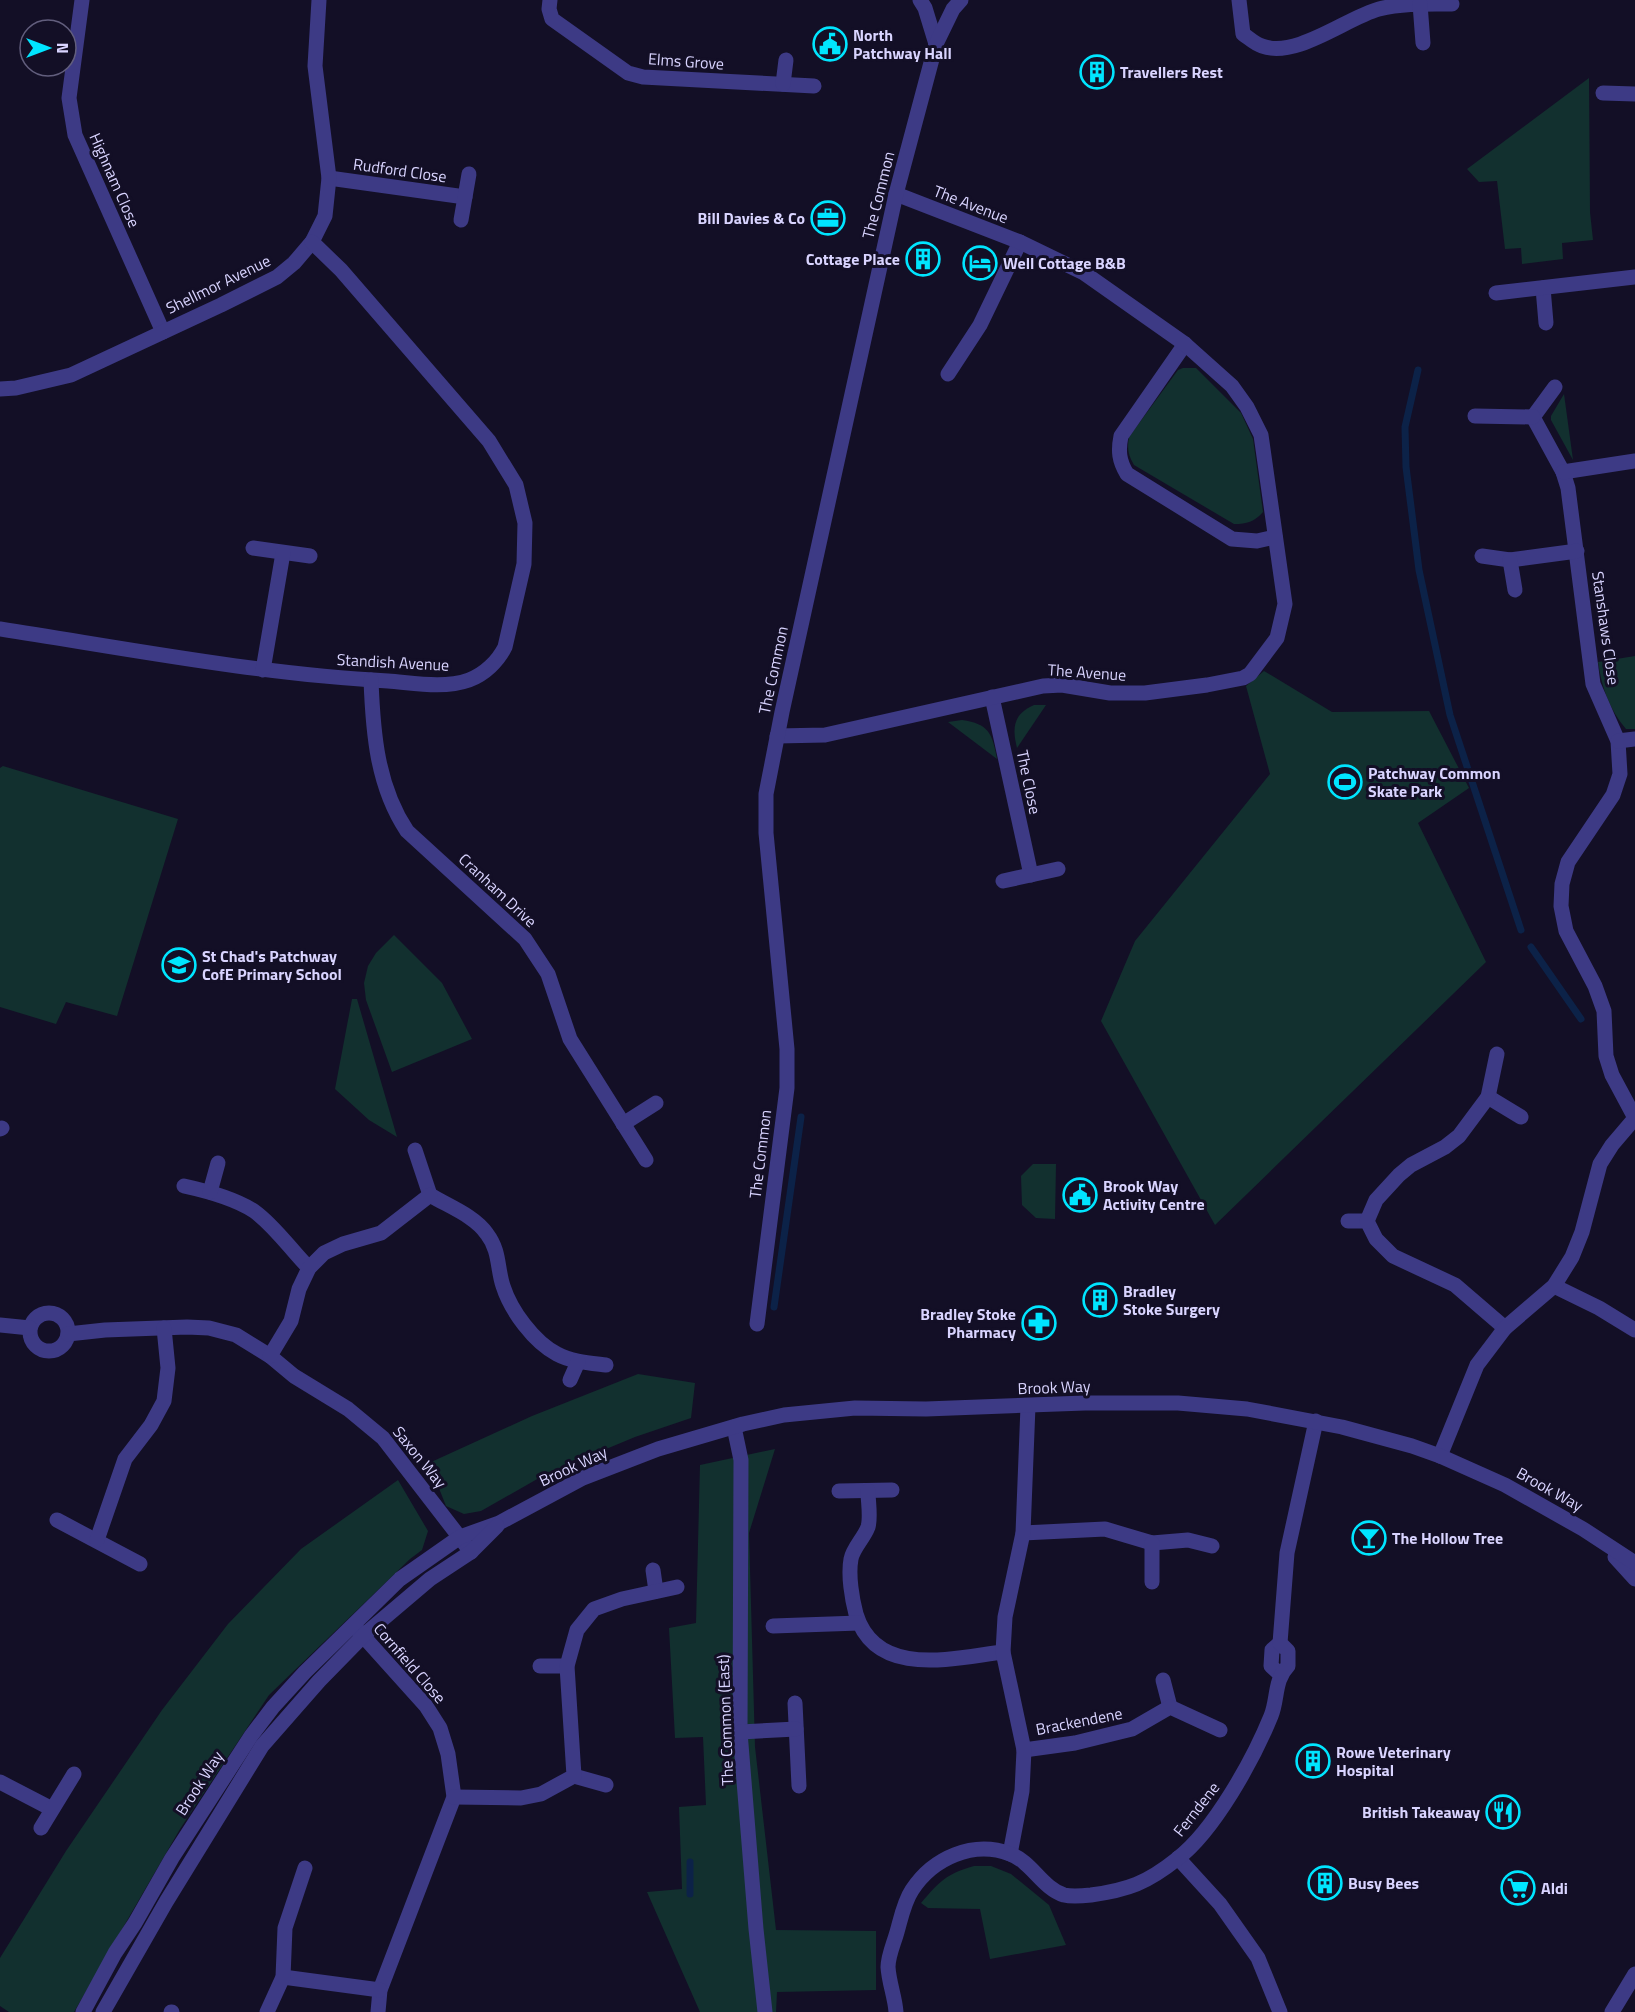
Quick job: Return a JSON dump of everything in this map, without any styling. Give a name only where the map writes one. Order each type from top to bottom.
[{"type":"street","name":"Highnam Close","points":[[82,0],[69,98],[75,135],[163,332]]},
{"type":"street","name":"Elms Grove","points":[[550,0],[549,9],[552,19],[628,73],[669,79],[814,86]]},
{"type":"street","points":[[920,0],[925,8],[936,44]]},
{"type":"street","name":"The Common","points":[[762,1319],[787,1088],[787,1049],[766,833],[766,794],[896,194],[936,44],[953,9],[961,0]]},
{"type":"street","points":[[1239,0],[1243,34],[1264,47],[1280,48],[1326,34],[1376,9],[1403,4],[1452,4]]},
{"type":"street","name":"Shellmor Avenue","points":[[0,389],[16,388],[71,375],[163,332],[277,277],[294,263],[312,242],[325,216],[329,178],[315,66],[319,4]]},
{"type":"street","points":[[1420,4],[1423,43]]},
{"type":"street","points":[[783,84],[786,60]]},
{"type":"street","points":[[1603,93],[1635,94]]},
{"type":"street","name":"Rudford Close","points":[[461,220],[469,174]]},
{"type":"street","name":"Rudford Close","points":[[329,178],[465,197]]},
{"type":"street","name":"The Avenue","points":[[777,736],[825,735],[1043,686],[1062,685],[1110,693],[1145,693],[1243,678],[1251,674],[1277,638],[1286,604],[1261,435],[1255,420],[1232,387],[1185,344],[1084,273],[1020,242],[896,194]]},
{"type":"street","name":"Standish Avenue","points":[[0,629],[263,670],[448,685],[470,680],[485,671],[499,657],[505,647],[524,564],[525,523],[516,485],[489,441],[341,270],[312,242]]},
{"type":"street","points":[[948,374],[980,325],[1020,242]]},
{"type":"street","points":[[1496,293],[1635,277]]},
{"type":"street","points":[[1543,288],[1546,323]]},
{"type":"street","points":[[1185,344],[1121,436],[1118,450],[1120,463],[1127,474],[1232,539],[1257,541],[1275,537]]},
{"type":"street","points":[[1475,416],[1533,417],[1555,387]]},
{"type":"street","name":"Stanshaws Close","points":[[1533,417],[1563,472],[1568,488],[1593,684],[1618,741],[1620,774],[1613,795],[1568,862],[1562,884],[1561,906],[1566,931],[1595,986],[1604,1011],[1606,1056],[1612,1075],[1635,1118]]},
{"type":"street","points":[[1563,472],[1635,461]]},
{"type":"street","points":[[253,548],[310,556]]},
{"type":"street","points":[[1482,556],[1510,560],[1577,551]]},
{"type":"street","points":[[263,670],[284,553]]},
{"type":"street","points":[[1510,560],[1515,590]]},
{"type":"street","name":"Cranham Drive","points":[[371,680],[372,717],[378,759],[386,792],[395,814],[407,831],[525,939],[548,974],[570,1039],[646,1160]]},
{"type":"street","name":"The Close","points":[[992,697],[1031,875]]},
{"type":"street","points":[[1618,741],[1635,740]]},
{"type":"street","points":[[1003,881],[1058,869]]},
{"type":"street","points":[[1497,1054],[1488,1097],[1459,1136],[1445,1147],[1411,1165],[1376,1200],[1367,1221],[1376,1239],[1393,1256],[1455,1285],[1505,1328]]},
{"type":"street","points":[[1488,1097],[1521,1117]]},
{"type":"street","points":[[623,1124],[656,1102]]},
{"type":"street","points":[[1440,1456],[1476,1365],[1505,1328],[1554,1286],[1572,1257],[1582,1232],[1600,1164],[1612,1145],[1635,1118]]},
{"type":"street","points":[[415,1150],[430,1195],[476,1222],[487,1233],[495,1247],[500,1263],[502,1284],[509,1303],[524,1325],[556,1354],[578,1362],[606,1365]]},
{"type":"street","points":[[210,1192],[218,1163]]},
{"type":"street","points":[[184,1186],[210,1192],[252,1210],[309,1269]]},
{"type":"street","points":[[270,1356],[291,1321],[299,1289],[309,1269],[324,1253],[381,1233],[430,1195]]},
{"type":"street","points":[[1348,1221],[1367,1221]]},
{"type":"street","points":[[1554,1286],[1599,1308],[1635,1330]]},
{"type":"street","points":[[51,1313],[57,1314],[65,1322],[68,1334],[61,1347],[54,1351],[46,1351],[33,1343],[30,1328],[40,1315],[51,1313]]},
{"type":"street","points":[[0,1325],[30,1328]]},
{"type":"street","points":[[97,1540],[125,1459],[151,1425],[164,1401],[168,1368],[164,1328]]},
{"type":"street","name":"Saxon Way","points":[[68,1334],[164,1328],[209,1328],[236,1335],[270,1356],[294,1376],[348,1408],[383,1438],[471,1552]]},
{"type":"street","points":[[570,1380],[578,1362]]},
{"type":"street","name":"Brook Way","points":[[82,2012],[172,1858],[251,1737],[279,1700],[352,1624],[409,1572],[460,1537],[499,1523],[583,1478],[658,1449],[734,1427],[784,1415],[855,1408],[926,1409],[1178,1403],[1247,1409],[1316,1421],[1382,1437],[1440,1456],[1504,1485],[1583,1529],[1635,1563]]},
{"type":"street","name":"Brackendene","points":[[1010,1854],[1022,1791],[1024,1750],[1003,1652],[1005,1617],[1023,1533],[1028,1406]]},
{"type":"street","name":"Ferndene","points":[[1280,2012],[1258,1958],[1220,1904],[1178,1858],[1215,1817],[1245,1770],[1272,1714],[1280,1674],[1271,1666],[1272,1650],[1280,1643],[1287,1553],[1316,1421]]},
{"type":"street","name":"The Common (East)","points":[[734,1427],[741,1460],[740,1732],[765,2012]]},
{"type":"street","points":[[839,1491],[892,1490]]},
{"type":"street","points":[[868,1491],[869,1525],[851,1559],[852,1599],[859,1623],[878,1647],[912,1660],[933,1660],[1003,1652]]},
{"type":"street","points":[[57,1520],[140,1564]]},
{"type":"street","name":"Brook Way","points":[[103,2012],[176,1884],[262,1746],[363,1635],[430,1579],[471,1552],[499,1523]]},
{"type":"street","points":[[1023,1533],[1105,1529],[1152,1543],[1188,1540],[1212,1546]]},
{"type":"street","points":[[1152,1543],[1152,1582]]},
{"type":"street","name":"Brook Way","points":[[1603,1544],[1635,1579]]},
{"type":"street","points":[[653,1570],[656,1591]]},
{"type":"street","points":[[573,1776],[567,1666],[577,1630],[594,1609],[622,1599],[677,1587]]},
{"type":"street","points":[[773,1626],[859,1623]]},
{"type":"street","name":"Cornfield Close","points":[[352,1624],[426,1706],[440,1728],[448,1754],[454,1797],[380,1990],[378,2012]]},
{"type":"street","points":[[540,1666],[567,1666]]},
{"type":"street","points":[[1163,1680],[1170,1707],[1220,1730]]},
{"type":"street","points":[[795,1703],[799,1786]]},
{"type":"street","name":"Brackendene","points":[[1024,1750],[1076,1743],[1132,1729],[1170,1707]]},
{"type":"street","points":[[740,1732],[796,1730]]},
{"type":"street","points":[[41,1828],[74,1774]]},
{"type":"street","points":[[454,1797],[521,1798],[541,1794],[573,1776],[606,1785]]},
{"type":"street","points":[[0,1782],[52,1809]]},
{"type":"street","points":[[896,2012],[888,1965],[905,1902],[912,1889],[944,1859],[964,1851],[988,1849],[1010,1854],[1033,1869],[1051,1888],[1063,1895],[1077,1896],[1119,1891],[1140,1884],[1178,1858]]},
{"type":"street","points":[[267,2012],[284,1977],[285,1928],[304,1868]]},
{"type":"street","points":[[1611,2012],[1635,1974]]},
{"type":"street","points":[[284,1977],[380,1990]]},
{"type":"green space","points":[[1589,78],[1590,212],[1593,240],[1562,243],[1563,259],[1522,264],[1521,248],[1505,249],[1497,181],[1479,182],[1467,169]]},
{"type":"green space","points":[[1196,368],[1241,413],[1253,439],[1263,512],[1250,522],[1234,524],[1134,465],[1130,458],[1129,437],[1178,370]]},
{"type":"green space","points":[[1564,394],[1573,460],[1551,420]]},
{"type":"green space","points":[[1635,656],[1635,729],[1626,729],[1607,698],[1598,662]]},
{"type":"green space","points":[[1264,671],[1332,712],[1429,711],[1469,788],[1418,823],[1486,962],[1215,1225],[1101,1021],[1135,941],[1270,774],[1246,686]]},
{"type":"green space","points":[[1034,705],[1046,705],[1017,748],[1016,722],[1022,713]]},
{"type":"green space","points":[[962,720],[978,724],[988,731],[997,759],[948,722]]},
{"type":"green space","points":[[3,766],[178,819],[117,1016],[66,1002],[56,1024],[0,1007],[0,768]]},
{"type":"green space","points":[[394,935],[442,983],[472,1039],[392,1072],[366,1000],[364,983],[368,966],[376,953]]},
{"type":"green space","points":[[352,999],[357,999],[397,1137],[369,1120],[335,1089]]},
{"type":"green space","points":[[1033,1164],[1056,1164],[1055,1219],[1036,1218],[1022,1205],[1021,1176]]},
{"type":"green space","points":[[638,1374],[695,1383],[691,1418],[635,1437],[546,1474],[481,1511],[464,1514],[446,1506],[429,1463],[532,1416]]},
{"type":"green space","points":[[775,1449],[749,1533],[755,1747],[776,1930],[876,1931],[876,1990],[777,1992],[776,2012],[700,2012],[647,1892],[682,1889],[679,1807],[706,1805],[703,1737],[675,1738],[669,1628],[696,1623],[700,1465]]},
{"type":"green space","points":[[398,1480],[428,1531],[422,1550],[269,1695],[180,1829],[74,2012],[9,2012],[0,2006],[0,1958],[66,1851],[162,1710],[228,1624],[301,1549]]},
{"type":"green space","points":[[974,1866],[991,1866],[1011,1874],[1049,1905],[1066,1945],[990,1959],[980,1909],[928,1908],[921,1903],[944,1879]]},
{"type":"waterway","points":[[1418,370],[1405,427],[1406,467],[1419,570],[1450,715],[1521,930]]},
{"type":"waterway","points":[[1531,947],[1581,1019]]},
{"type":"waterway","points":[[774,1307],[801,1117]]},
{"type":"waterway","points":[[690,1862],[690,1894]]},
{"type":"place","name":"North Patchway Hall","points":[[830,44]]},
{"type":"place","name":"Travellers Rest","points":[[1097,72]]},
{"type":"place","name":"Bill Davies & Co","points":[[828,218]]},
{"type":"place","name":"Cottage Place","points":[[923,259]]},
{"type":"place","name":"Well Cottage B&B","points":[[980,263]]},
{"type":"place","name":"Patchway Common Skate Park","points":[[1345,782]]},
{"type":"place","name":"St Chad's Patchway CofE Primary School","points":[[179,965]]},
{"type":"place","name":"Brook Way Activity Centre","points":[[1080,1195]]},
{"type":"place","name":"Bradley Stoke Surgery","points":[[1100,1300]]},
{"type":"place","name":"Bradley Stoke Pharmacy","points":[[1039,1323]]},
{"type":"place","name":"The Hollow Tree","points":[[1369,1538]]},
{"type":"place","name":"Rowe Veterinary Hospital","points":[[1313,1761]]},
{"type":"place","name":"British Takeaway","points":[[1503,1812]]},
{"type":"place","name":"Busy Bees","points":[[1325,1883]]},
{"type":"place","name":"Aldi","points":[[1518,1888]]}]
